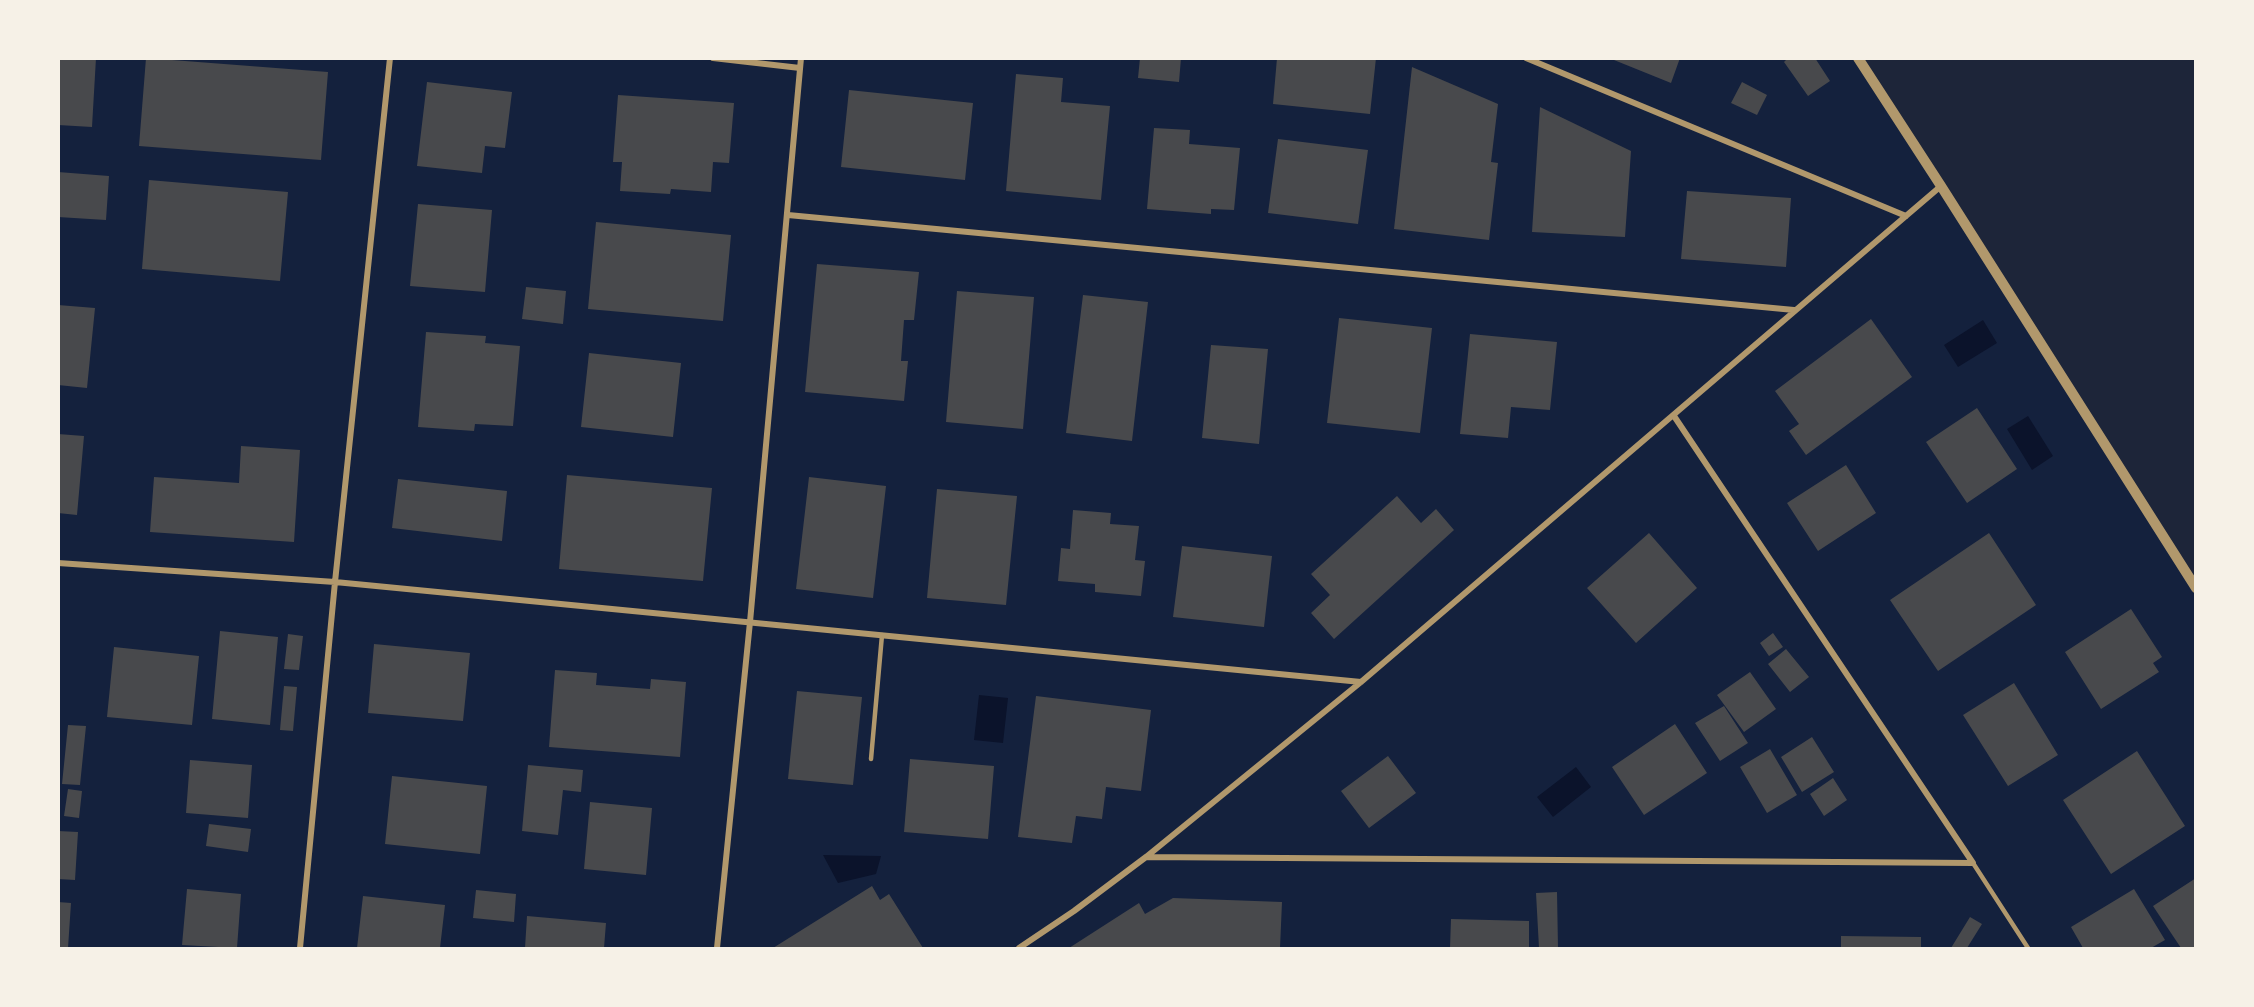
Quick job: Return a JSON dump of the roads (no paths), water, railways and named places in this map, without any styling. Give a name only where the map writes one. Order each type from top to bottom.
[{"type":"street","points":[[300,948],[335,582],[390,58]]},
{"type":"street","points":[[713,58],[800,68]]},
{"type":"street","points":[[717,948],[750,622],[801,58]]},
{"type":"street","points":[[1526,58],[1906,216]]},
{"type":"street","points":[[1858,58],[2196,588]]},
{"type":"street","points":[[1019,948],[1146,857],[1361,682],[1941,186]]},
{"type":"street","points":[[788,215],[1794,310]]},
{"type":"street","points":[[1674,416],[1973,863]]},
{"type":"street","points":[[58,563],[335,582],[1361,682]]},
{"type":"street","points":[[1146,857],[1973,863]]},
{"type":"lane","points":[[871,759],[882,635]]},
{"type":"lane","points":[[1973,863],[2028,948]]}]
